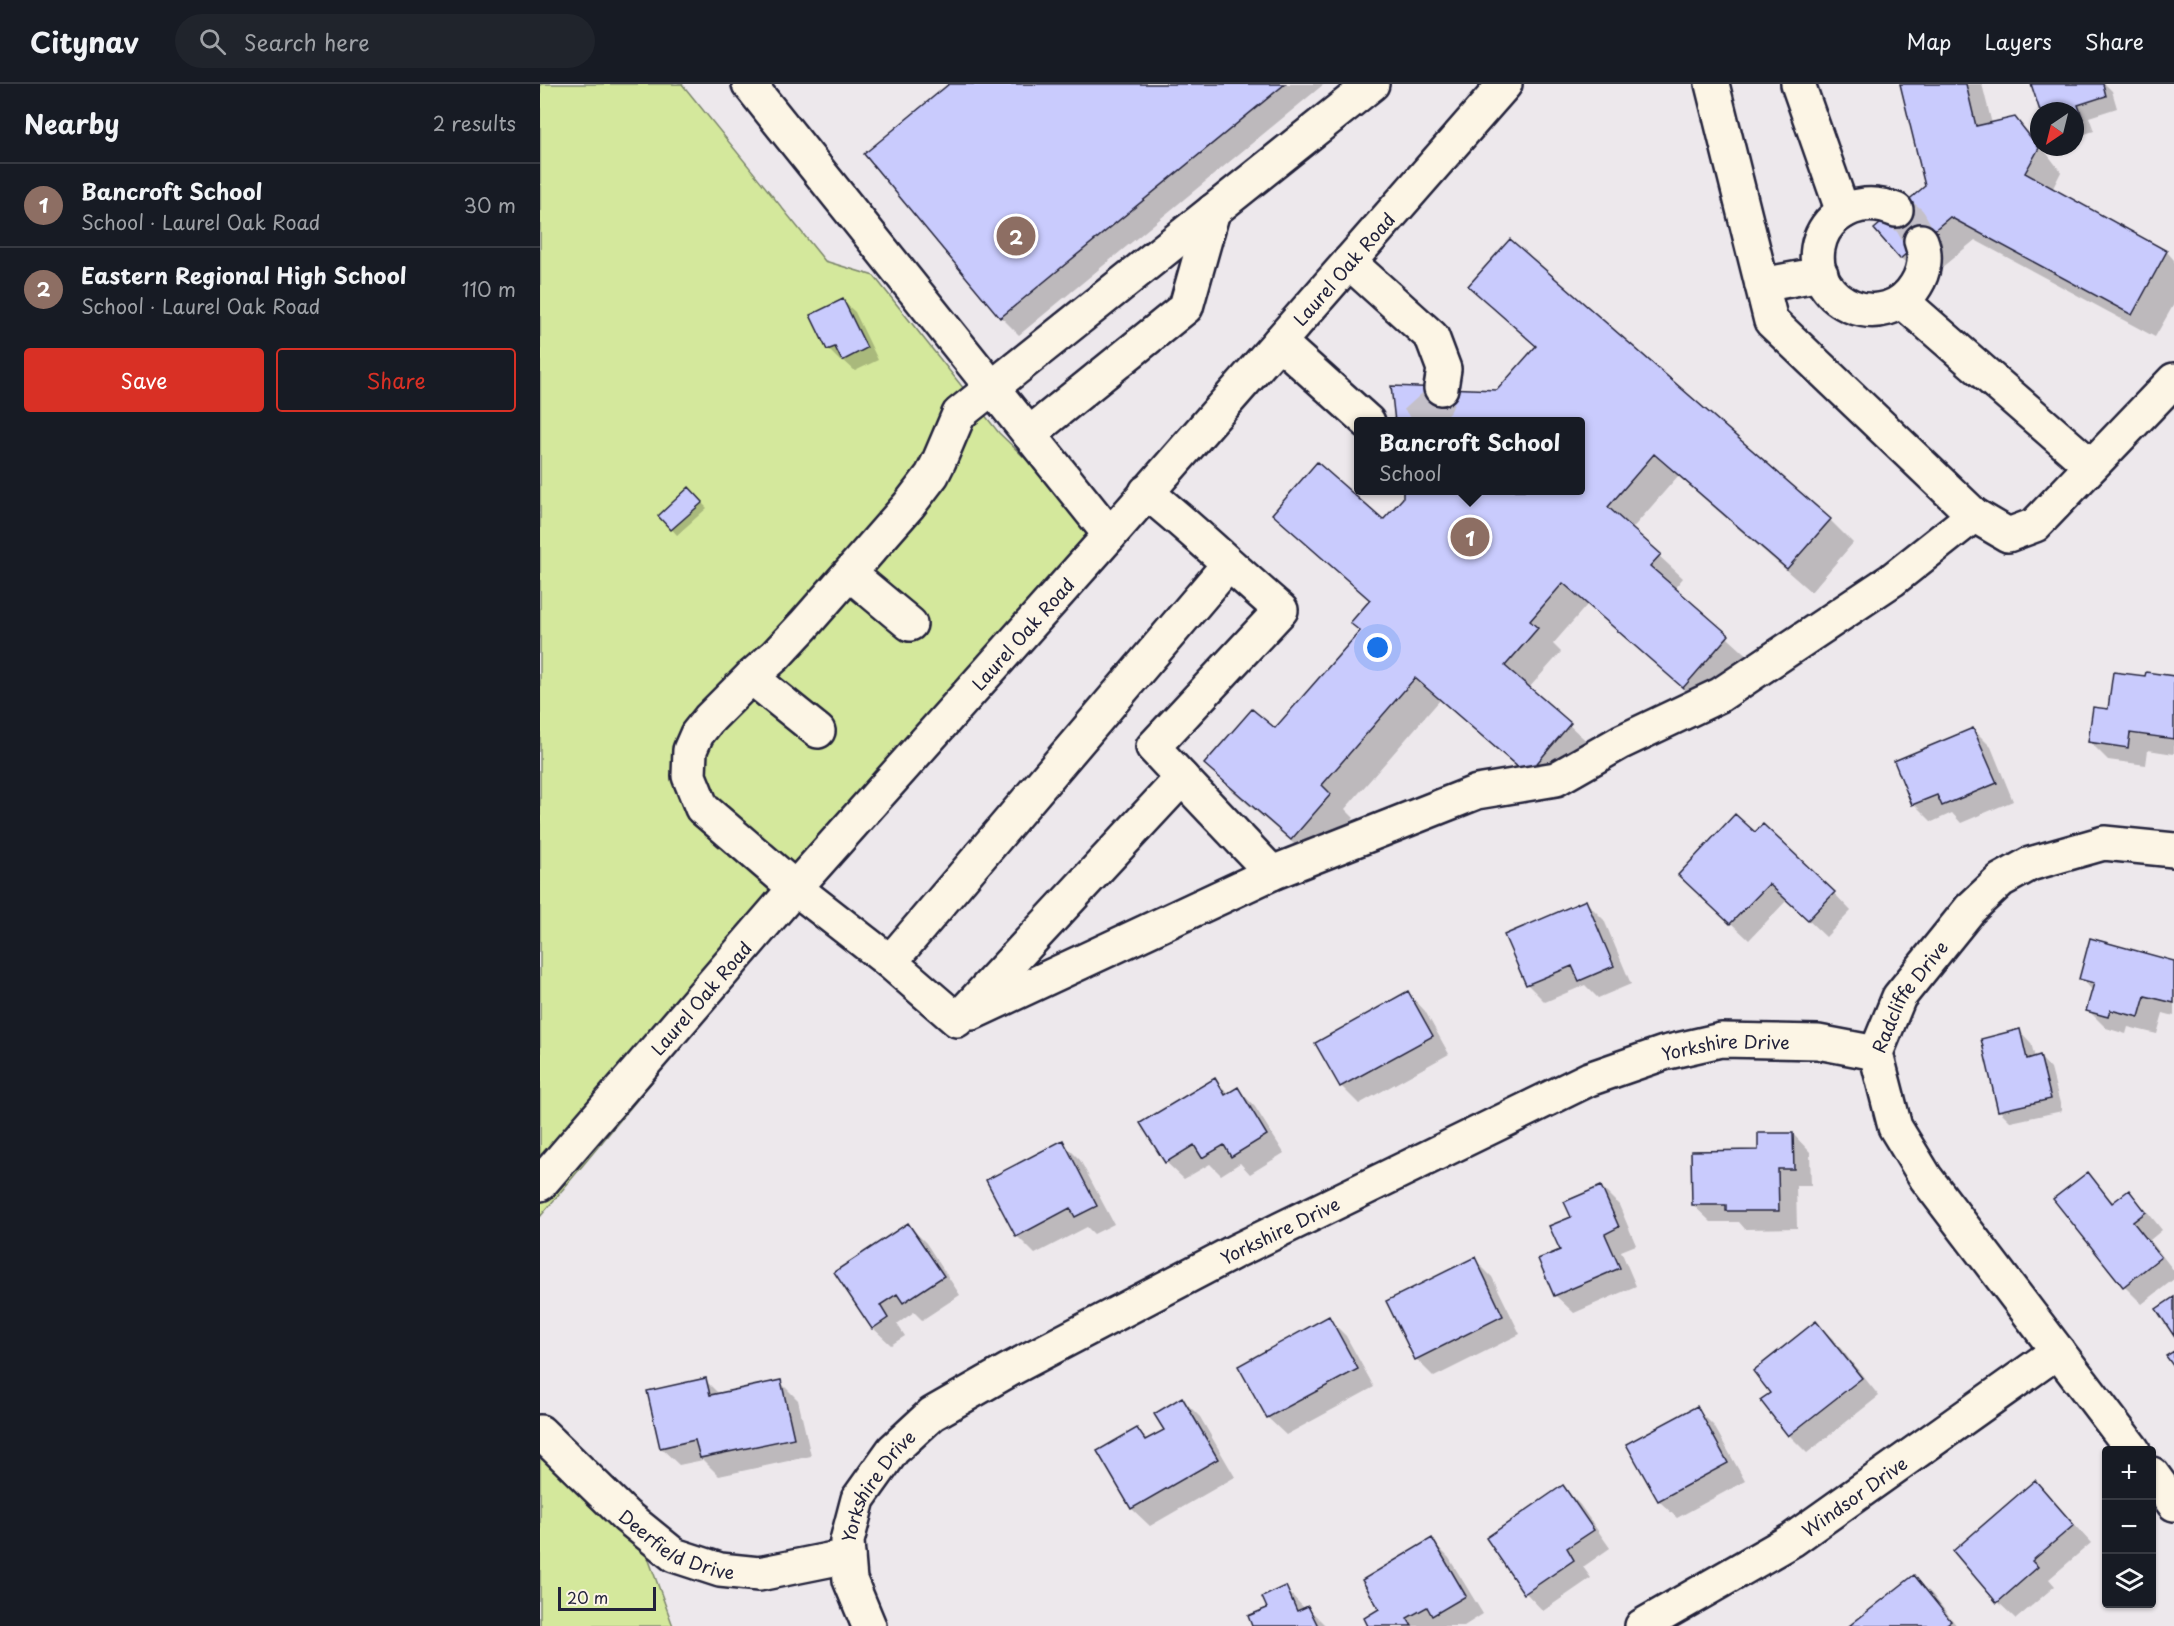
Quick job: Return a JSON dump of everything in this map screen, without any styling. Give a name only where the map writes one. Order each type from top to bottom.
[{"type":"street","points":[[749,84],[1110,535]]},
{"type":"street","points":[[957,1020],[890,962],[795,888],[702,808],[689,776],[690,750],[697,734],[708,719],[776,655],[850,574],[932,475],[959,414],[1372,84]]},
{"type":"street","name":"Laurel Oak Road","points":[[540,1184],[795,888],[1110,535],[1505,84]]},
{"type":"street","points":[[1712,84],[1772,321],[1974,515],[2008,535],[2035,525],[2174,380]]},
{"type":"street","points":[[1798,84],[1843,212]]},
{"type":"street","points":[[1896,210],[1887,206],[1860,205],[1843,212],[1831,222],[1820,243],[1818,259],[1821,274],[1833,295],[1854,308],[1879,310],[1902,301],[1914,288],[1922,272],[1924,254],[1922,241]]},
{"type":"street","points":[[1029,434],[1186,308],[1214,211]]},
{"type":"street","points":[[1349,262],[1431,336],[1444,369],[1441,388]]},
{"type":"street","points":[[1762,285],[1821,274]]},
{"type":"street","points":[[1902,301],[2091,466]]},
{"type":"street","points":[[1279,342],[1362,417]]},
{"type":"street","points":[[1146,492],[1182,520],[1228,565],[1281,610],[1153,747],[1272,873]]},
{"type":"street","points":[[957,1020],[1272,873],[1477,792],[1556,778],[1621,742],[1720,695],[1892,580],[1974,515]]},
{"type":"street","points":[[890,962],[1228,565]]},
{"type":"street","points":[[850,574],[910,624]]},
{"type":"street","points":[[751,677],[818,731]]},
{"type":"street","points":[[957,1020],[1182,778]]},
{"type":"street","name":"Radcliffe Drive","points":[[2130,1446],[1926,1178],[1895,1127],[1876,1053],[1899,997],[1971,909],[2001,880],[2030,864],[2104,843],[2174,850]]},
{"type":"street","name":"Yorkshire Drive","points":[[869,1626],[850,1580],[847,1541],[858,1499],[893,1450],[932,1414],[1009,1370],[1246,1246],[1589,1080],[1664,1053],[1721,1040],[1818,1042],[1876,1053]]},
{"type":"street","name":"Windsor Drive","points":[[1642,1626],[1792,1540],[2058,1351]]},
{"type":"street","name":"Deerfield Drive","points":[[540,1432],[626,1516],[674,1555],[720,1570],[759,1574],[848,1556]]},
{"type":"street","points":[[2156,1481],[2174,1504]]},
{"type":"green space","points":[[540,84],[682,84],[825,261],[874,276],[999,433],[1105,535],[540,1217]]},
{"type":"green space","points":[[540,1442],[643,1544],[673,1626],[540,1626]]},
{"type":"building","points":[[949,84],[1285,84],[1000,318],[864,154]]},
{"type":"building","points":[[1900,84],[1966,84],[1976,126],[2015,117],[2030,136],[2030,156],[2035,156],[2025,173],[2167,251],[2132,315],[1950,217],[1900,259],[1874,229],[1925,186]]},
{"type":"building","points":[[2031,84],[2103,84],[2106,96],[2084,103],[2037,102]]},
{"type":"building","points":[[1510,239],[1831,519],[1787,569],[1654,454],[1608,507],[1661,554],[1650,566],[1729,635],[1683,688],[1563,583],[1530,621],[1538,628],[1505,666],[1571,723],[1527,775],[1415,678],[1322,785],[1331,794],[1291,840],[1204,764],[1252,709],[1275,728],[1360,631],[1350,623],[1370,600],[1272,514],[1317,462],[1383,520],[1403,498],[1403,495],[1585,495],[1585,417],[1394,417],[1391,386],[1497,390],[1536,346],[1468,286]]},
{"type":"building","points":[[843,299],[867,348],[842,361],[835,347],[827,350],[810,315]]},
{"type":"building","points":[[689,487],[703,502],[671,530],[658,516]]},
{"type":"building","points":[[2113,672],[2145,676],[2146,672],[2174,676],[2174,739],[2130,733],[2128,748],[2088,742],[2093,707],[2108,709]]},
{"type":"building","points":[[1973,728],[1997,783],[1942,806],[1937,795],[1912,805],[1894,761]]},
{"type":"building","points":[[1735,814],[1755,832],[1763,824],[1835,892],[1808,920],[1769,884],[1730,924],[1678,875]]},
{"type":"building","points":[[1586,900],[1614,966],[1579,981],[1572,966],[1526,985],[1504,935]]},
{"type":"building","points":[[2090,938],[2174,961],[2174,1003],[2145,996],[2139,1017],[2110,1010],[2108,1017],[2086,1011],[2094,983],[2079,979]]},
{"type":"building","points":[[1408,991],[1433,1036],[1340,1087],[1315,1043]]},
{"type":"building","points":[[2020,1029],[2027,1059],[2040,1055],[2051,1099],[1998,1111],[1981,1039]]},
{"type":"building","points":[[1215,1078],[1225,1095],[1238,1087],[1267,1135],[1231,1157],[1224,1145],[1202,1158],[1194,1145],[1165,1163],[1140,1123]]},
{"type":"building","points":[[1758,1133],[1793,1133],[1794,1169],[1778,1169],[1779,1211],[1726,1211],[1726,1205],[1692,1205],[1691,1151],[1758,1150]]},
{"type":"building","points":[[1063,1140],[1097,1206],[1075,1217],[1070,1208],[1016,1237],[986,1180]]},
{"type":"building","points":[[2088,1172],[2112,1203],[2129,1190],[2146,1212],[2133,1222],[2161,1257],[2123,1287],[2053,1199]]},
{"type":"building","points":[[1601,1186],[1619,1227],[1605,1234],[1620,1268],[1554,1296],[1538,1259],[1560,1250],[1549,1226],[1571,1217],[1564,1202]]},
{"type":"building","points":[[908,1223],[944,1276],[903,1303],[897,1294],[880,1305],[888,1318],[872,1329],[834,1272]]},
{"type":"building","points":[[1475,1257],[1503,1316],[1415,1360],[1386,1301]]},
{"type":"building","points":[[2174,1297],[2174,1336],[2156,1309]]},
{"type":"building","points":[[1329,1316],[1358,1369],[1267,1418],[1238,1366]]},
{"type":"building","points":[[1816,1321],[1862,1378],[1788,1436],[1760,1400],[1770,1393],[1753,1371]]},
{"type":"building","points":[[2174,1351],[2174,1367],[2166,1356]]},
{"type":"building","points":[[706,1378],[710,1395],[781,1380],[794,1438],[700,1458],[695,1440],[660,1448],[647,1391]]},
{"type":"building","points":[[1182,1397],[1218,1459],[1131,1509],[1097,1451],[1137,1428],[1145,1440],[1164,1430],[1154,1414]]},
{"type":"building","points":[[1697,1406],[1728,1463],[1658,1501],[1626,1444]]},
{"type":"building","points":[[2035,1480],[2074,1525],[2032,1561],[2038,1567],[1997,1603],[1953,1551]]},
{"type":"building","points":[[1563,1485],[1594,1530],[1567,1548],[1574,1560],[1524,1594],[1486,1538]]},
{"type":"building","points":[[1432,1538],[1466,1596],[1432,1616],[1427,1607],[1407,1618],[1412,1626],[1368,1626],[1364,1618],[1379,1609],[1362,1580]]},
{"type":"building","points":[[1914,1575],[1951,1621],[1944,1626],[1849,1626]]},
{"type":"building","points":[[1286,1586],[1297,1611],[1308,1606],[1318,1626],[1252,1626],[1248,1616],[1267,1608],[1262,1597]]},
{"type":"tunnel","points":[[1896,210],[1910,221],[1921,241]]},
{"type":"tunnel","points":[[1420,417],[1437,402],[1441,388]]},
{"type":"place","name":"Eastern Regional High School","points":[[1016,236]]},
{"type":"place","name":"Bancroft School","points":[[1470,537]]}]
